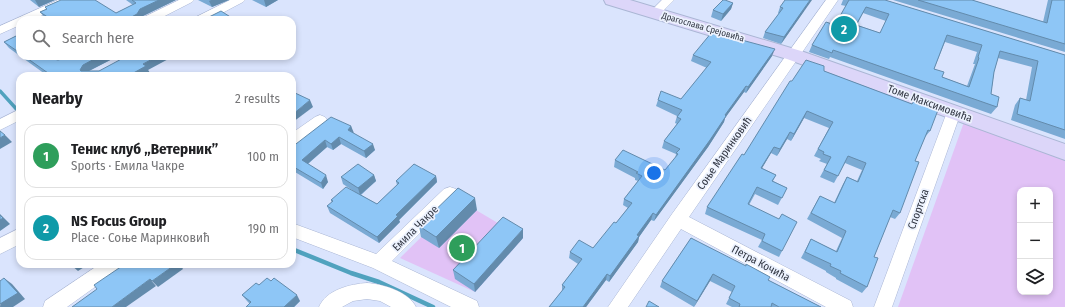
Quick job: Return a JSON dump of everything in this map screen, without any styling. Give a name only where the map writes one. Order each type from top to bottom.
[{"type":"street","points":[[30,16],[67,0]]},
{"type":"street","points":[[156,16],[188,0]]},
{"type":"street","points":[[208,16],[238,0]]},
{"type":"street","name":"Драгослава Срејовића","points":[[612,0],[714,30],[794,56]]},
{"type":"street","points":[[655,13],[668,0]]},
{"type":"street","name":"Соње Маринковић","points":[[617,307],[832,0]]},
{"type":"street","points":[[0,30],[16,22]]},
{"type":"street","name":"Томе Максимовића","points":[[794,56],[1065,152]]},
{"type":"street","name":"Спортска","points":[[883,307],[954,112]]},
{"type":"street","points":[[0,125],[16,116]]},
{"type":"street","points":[[296,137],[320,120]]},
{"type":"street","name":"Емила Чакре","points":[[379,263],[450,193]]},
{"type":"street","name":"Петра Кочића","points":[[678,219],[844,307]]},
{"type":"street","points":[[296,232],[379,263],[470,307]]},
{"type":"street","points":[[0,248],[16,238]]},
{"type":"street","points":[[52,307],[108,268]]},
{"type":"street","points":[[328,307],[342,297],[352,293],[370,291],[387,296],[407,307]]},
{"type":"shaded area","points":[[964,122],[1065,160],[1065,307],[898,307]]},
{"type":"shaded area","points":[[459,200],[523,238],[475,292],[400,258]]},
{"type":"building","points":[[61,0],[95,0],[116,13],[136,3],[132,0],[159,0],[140,9],[137,14],[133,16],[46,16],[40,12],[47,9],[45,7]]},
{"type":"building","points":[[723,0],[733,3],[723,14],[713,10]]},
{"type":"building","points":[[785,0],[810,0],[784,37],[765,32],[783,8],[780,7]]},
{"type":"building","points":[[849,0],[885,0],[1065,55],[1065,130],[1017,114],[1020,98],[1030,101],[1038,61],[1000,51],[994,72],[991,94],[999,97],[997,107],[833,50],[832,53],[812,45],[826,22],[835,25]],"holes":[[[866,7],[889,14],[880,33],[856,25]],[[947,35],[982,45],[969,87],[942,77],[944,72],[934,69]]]},
{"type":"building","points":[[918,0],[972,0],[1047,23],[1052,0],[1065,0],[1065,44]]},
{"type":"building","points":[[221,11],[229,16],[211,16]]},
{"type":"building","points":[[712,32],[775,49],[748,87],[746,86],[725,115],[726,116],[710,140],[656,215],[653,213],[637,235],[639,236],[610,276],[607,274],[583,307],[549,307],[565,287],[562,285],[582,259],[570,252],[579,240],[593,248],[632,203],[624,199],[642,176],[636,173],[638,172],[615,160],[623,150],[665,170],[678,154],[676,153],[680,149],[664,141],[681,119],[677,117],[682,110],[658,100],[661,91],[681,99],[711,62],[693,55]]},
{"type":"building","points":[[16,36],[16,50],[4,42]]},
{"type":"building","points":[[30,60],[92,60],[83,65],[80,70],[99,71],[120,60],[150,60],[143,64],[146,66],[135,72],[47,72]]},
{"type":"building","points":[[806,60],[824,66],[824,71],[912,104],[914,101],[938,110],[930,131],[928,130],[915,161],[919,162],[900,213],[893,210],[874,257],[878,258],[867,287],[840,273],[841,271],[830,266],[831,264],[805,252],[811,239],[837,252],[846,231],[811,213],[820,196],[835,203],[847,177],[858,182],[866,163],[848,156],[838,176],[824,170],[831,157],[823,154],[824,152],[818,149],[833,122],[807,111],[794,134],[790,132],[780,149],[774,147],[761,168],[776,175],[772,181],[787,188],[782,198],[757,187],[748,204],[779,219],[782,214],[797,222],[782,251],[762,241],[765,234],[707,207],[742,154],[744,155],[790,81],[792,81]]},
{"type":"building","points":[[296,93],[310,100],[296,112]]},
{"type":"building","points":[[331,117],[351,126],[348,130],[373,144],[364,151],[339,137],[331,144],[325,140],[302,160],[326,175],[321,183],[296,168],[296,144]]},
{"type":"building","points":[[0,131],[5,135],[0,138]]},
{"type":"building","points":[[358,164],[374,175],[358,188],[341,177]]},
{"type":"building","points":[[414,164],[436,176],[396,215],[398,216],[377,237],[327,206],[333,201],[331,200],[346,187],[377,204],[399,183],[396,181]]},
{"type":"building","points":[[458,188],[475,198],[436,237],[419,226]]},
{"type":"building","points":[[503,217],[523,229],[474,284],[453,270]]},
{"type":"building","points":[[691,238],[746,266],[746,264],[770,277],[768,280],[821,307],[779,307],[772,303],[771,307],[739,307],[740,304],[729,298],[735,286],[713,274],[697,301],[662,281]]},
{"type":"building","points":[[119,268],[170,268],[152,281],[150,279],[112,307],[72,307],[97,289],[94,285]]},
{"type":"building","points":[[4,278],[18,293],[0,304],[0,281]]},
{"type":"building","points":[[267,278],[271,281],[274,278],[297,295],[284,307],[246,307],[251,302],[242,295],[256,283],[259,285]]},
{"type":"building","points":[[649,301],[659,307],[646,307]]},
{"type":"waterway","points":[[0,91],[16,109]]},
{"type":"waterway","points":[[296,251],[351,273],[379,282],[433,307]]},
{"type":"place","name":"NS Focus Group","points":[[844,29]]},
{"type":"place","name":"Тенис клуб „Ветерник”","points":[[462,248]]}]
